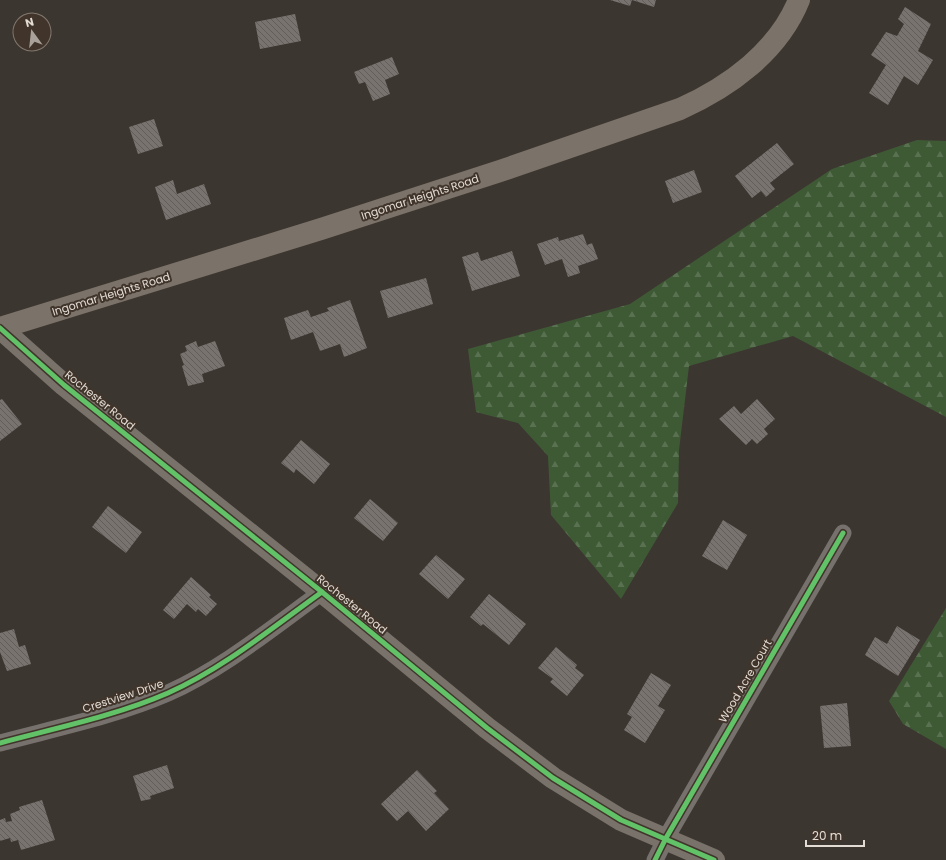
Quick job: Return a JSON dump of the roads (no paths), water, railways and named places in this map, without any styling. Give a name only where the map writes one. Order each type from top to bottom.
[{"type":"main road","name":"Ingomar Heights Road","points":[[0,328],[507,169],[680,109],[703,99],[725,85],[757,61],[786,23],[799,0]]},
{"type":"street","name":"Rochester Road","points":[[0,328],[64,385],[322,592],[487,728],[553,778],[621,820],[666,838],[714,860]]},
{"type":"street","name":"Wood Acre Court","points":[[666,838],[842,533]]},
{"type":"street","name":"Crestview Drive","points":[[0,743],[123,709],[168,692],[208,672],[322,592]]},
{"type":"street","points":[[655,860],[666,838]]}]
